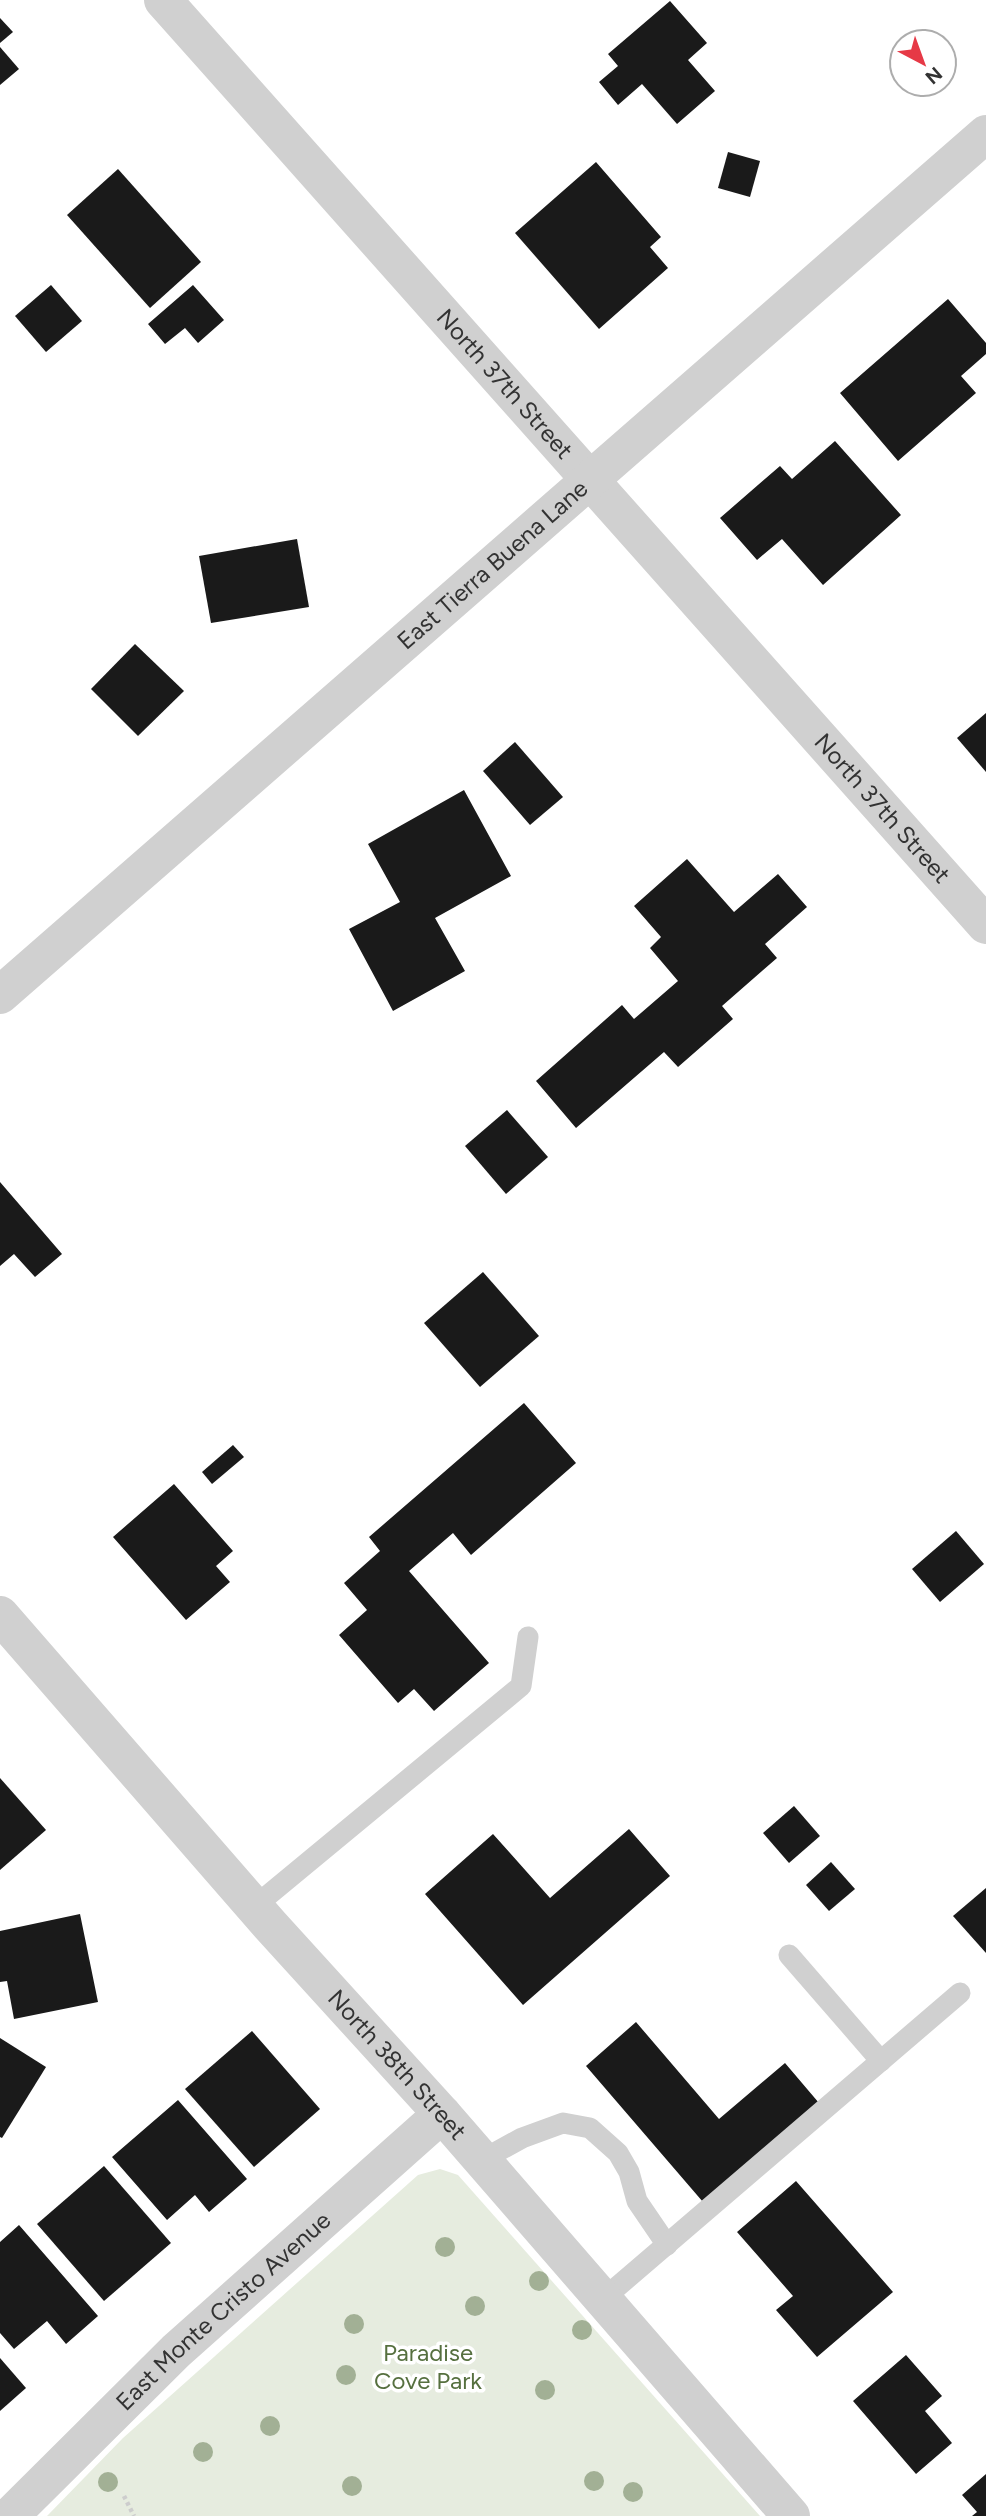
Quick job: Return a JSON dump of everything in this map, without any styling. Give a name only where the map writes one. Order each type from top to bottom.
[{"type":"street","name":"North 37th Street","points":[[163,0],[986,925]]},
{"type":"street","name":"East Tierra Buena Lane","points":[[0,995],[986,134]]},
{"type":"street","name":"North 38th Street","points":[[0,1615],[254,1906],[442,2113],[791,2516]]},
{"type":"street","name":"East Monte Cristo Avenue","points":[[10,2516],[176,2351],[442,2113]]},
{"type":"lane","points":[[254,1906],[521,1686],[528,1637]]},
{"type":"lane","points":[[789,1955],[881,2061]]},
{"type":"lane","points":[[604,2300],[960,1993]]},
{"type":"lane","points":[[482,2160],[522,2138],[563,2123],[590,2128],[618,2153],[629,2172],[637,2201],[667,2245]]},
{"type":"path","points":[[124,2496],[134,2516]]},
{"type":"green space","name":"Paradise Cove Park","points":[[440,2169],[458,2175],[760,2516],[47,2516],[123,2438],[418,2175]]},
{"type":"building","points":[[670,1],[707,43],[688,60],[715,91],[677,124],[642,84],[618,105],[599,82],[618,66],[608,54]]},
{"type":"building","points":[[0,18],[13,32],[0,43]]},
{"type":"building","points":[[0,47],[19,69],[0,85]]},
{"type":"building","points":[[728,152],[760,161],[750,197],[718,188]]},
{"type":"building","points":[[596,162],[661,237],[650,247],[668,268],[599,329],[515,233]]},
{"type":"building","points":[[118,169],[201,262],[150,308],[67,215]]},
{"type":"building","points":[[51,285],[82,321],[46,352],[15,316]]},
{"type":"building","points":[[193,285],[224,320],[198,343],[185,328],[165,344],[148,324]]},
{"type":"building","points":[[948,299],[986,343],[986,354],[961,376],[976,393],[898,461],[840,393]]},
{"type":"building","points":[[835,441],[901,515],[823,585],[782,539],[757,560],[720,518],[780,466],[792,479]]},
{"type":"building","points":[[297,539],[309,607],[211,623],[199,556]]},
{"type":"building","points":[[135,644],[184,691],[138,736],[91,689]]},
{"type":"building","points":[[986,713],[986,772],[957,738]]},
{"type":"building","points":[[515,742],[563,797],[530,825],[483,771]]},
{"type":"building","points":[[464,790],[511,876],[435,918],[465,971],[393,1011],[349,929],[400,902],[368,844]]},
{"type":"building","points":[[687,859],[734,912],[778,874],[807,907],[765,944],[777,958],[722,1006],[733,1019],[678,1067],[664,1052],[576,1128],[536,1081],[622,1005],[634,1019],[678,981],[650,948],[661,937],[634,906]]},
{"type":"building","points":[[507,1110],[548,1157],[506,1194],[465,1146]]},
{"type":"building","points":[[0,1182],[62,1254],[35,1277],[14,1254],[0,1266]]},
{"type":"building","points":[[483,1272],[539,1336],[480,1387],[424,1323]]},
{"type":"building","points":[[524,1403],[576,1463],[471,1555],[453,1533],[409,1571],[489,1663],[434,1711],[414,1689],[398,1703],[339,1635],[367,1610],[344,1583],[380,1551],[369,1537]]},
{"type":"building","points":[[233,1445],[244,1457],[212,1484],[202,1472]]},
{"type":"building","points":[[174,1484],[233,1551],[216,1566],[230,1582],[186,1620],[113,1537]]},
{"type":"building","points":[[956,1531],[984,1564],[940,1602],[912,1569]]},
{"type":"building","points":[[0,1778],[46,1830],[0,1870]]},
{"type":"building","points":[[794,1806],[820,1836],[789,1863],[763,1833]]},
{"type":"building","points":[[629,1829],[670,1876],[523,2005],[425,1894],[493,1834],[550,1898]]},
{"type":"building","points":[[831,1862],[855,1889],[829,1911],[806,1885]]},
{"type":"building","points":[[986,1888],[986,1953],[953,1916]]},
{"type":"building","points":[[80,1914],[98,2002],[14,2019],[7,1981],[0,1982],[0,1931]]},
{"type":"building","points":[[636,2022],[719,2119],[785,2063],[819,2103],[703,2202],[586,2066]]},
{"type":"building","points":[[252,2031],[320,2109],[254,2167],[185,2089]]},
{"type":"building","points":[[0,2038],[46,2067],[2,2138],[0,2137]]},
{"type":"building","points":[[178,2100],[247,2179],[209,2212],[195,2195],[167,2220],[112,2157]]},
{"type":"building","points":[[104,2166],[171,2243],[104,2301],[37,2224]]},
{"type":"building","points":[[796,2181],[893,2292],[817,2357],[776,2310],[793,2296],[737,2232]]},
{"type":"building","points":[[19,2225],[98,2316],[66,2344],[47,2321],[14,2349],[0,2333],[0,2242]]},
{"type":"building","points":[[906,2355],[942,2396],[925,2411],[952,2443],[916,2474],[853,2401]]},
{"type":"building","points":[[0,2358],[26,2388],[0,2411]]},
{"type":"building","points":[[986,2474],[986,2516],[972,2516],[977,2512],[962,2495]]}]
